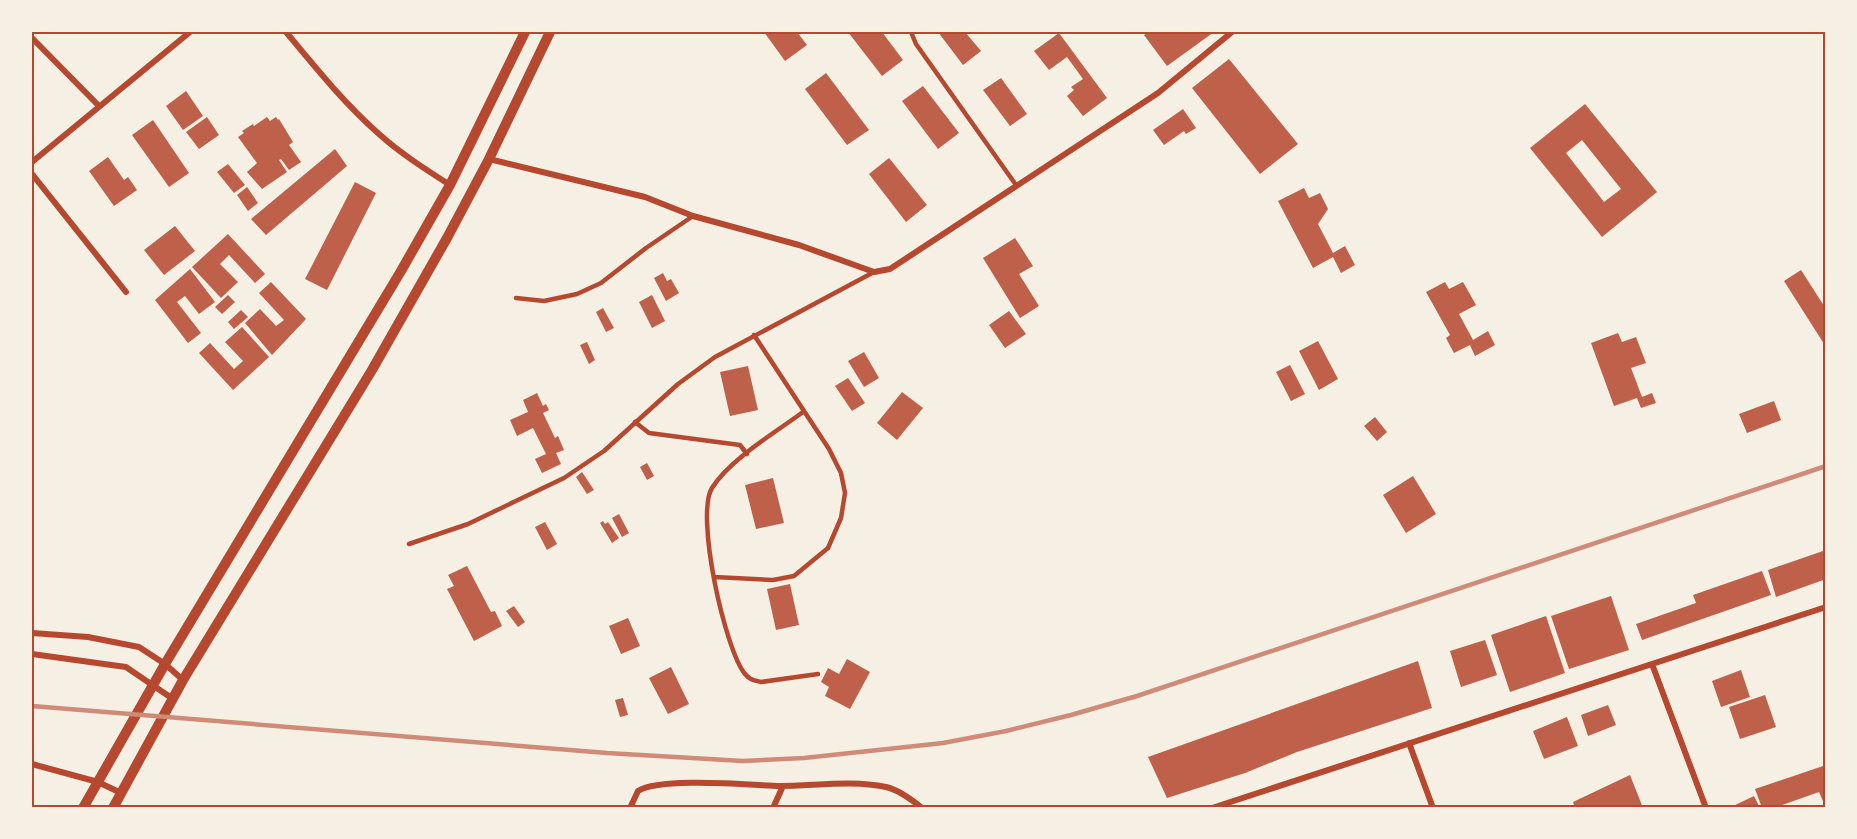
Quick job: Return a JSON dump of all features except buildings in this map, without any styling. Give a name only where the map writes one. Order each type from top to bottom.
[{"type":"street","points":[[32,162],[190,32]]},
{"type":"street","points":[[286,32],[333,88],[380,135],[450,185]]},
{"type":"street","points":[[83,807],[165,664],[450,185],[525,32]]},
{"type":"street","points":[[113,807],[183,680],[372,370],[447,238],[489,159],[550,32]]},
{"type":"street","points":[[489,159],[645,197],[693,216],[799,245],[874,272],[890,269],[1158,93],[1232,32]]},
{"type":"street","points":[[32,38],[99,106]]},
{"type":"street","points":[[32,174],[126,292]]},
{"type":"street","points":[[1212,807],[1826,607]]},
{"type":"street","points":[[32,633],[88,637],[139,646],[183,680]]},
{"type":"street","points":[[32,654],[126,667],[173,699]]},
{"type":"street","points":[[1652,664],[1707,807]]},
{"type":"street","points":[[1409,743],[1433,807]]},
{"type":"street","points":[[32,764],[98,782],[121,793]]},
{"type":"street","points":[[630,807],[638,791],[658,784],[783,786],[849,783],[888,787],[922,807]]},
{"type":"street","points":[[773,807],[783,786]]},
{"type":"street","points":[[932,807],[952,807]]},
{"type":"lane","points":[[911,32],[916,44],[1016,185]]},
{"type":"lane","points":[[516,298],[544,301],[577,294],[601,283],[693,216]]},
{"type":"lane","points":[[409,544],[468,524],[564,478],[604,451],[678,384],[715,357],[874,272]]},
{"type":"lane","points":[[714,577],[773,580],[794,576],[828,548],[841,518],[845,494],[841,473],[829,449],[754,335]]},
{"type":"lane","points":[[803,412],[747,454],[711,489],[707,501],[707,540],[714,577],[734,651],[746,675],[752,680],[761,682],[818,674]]},
{"type":"lane","points":[[635,422],[649,433],[740,445],[747,454]]},
{"type":"railway","points":[[32,706],[607,753],[743,761],[804,758],[943,743],[1006,731],[1137,696],[1826,466]]}]
